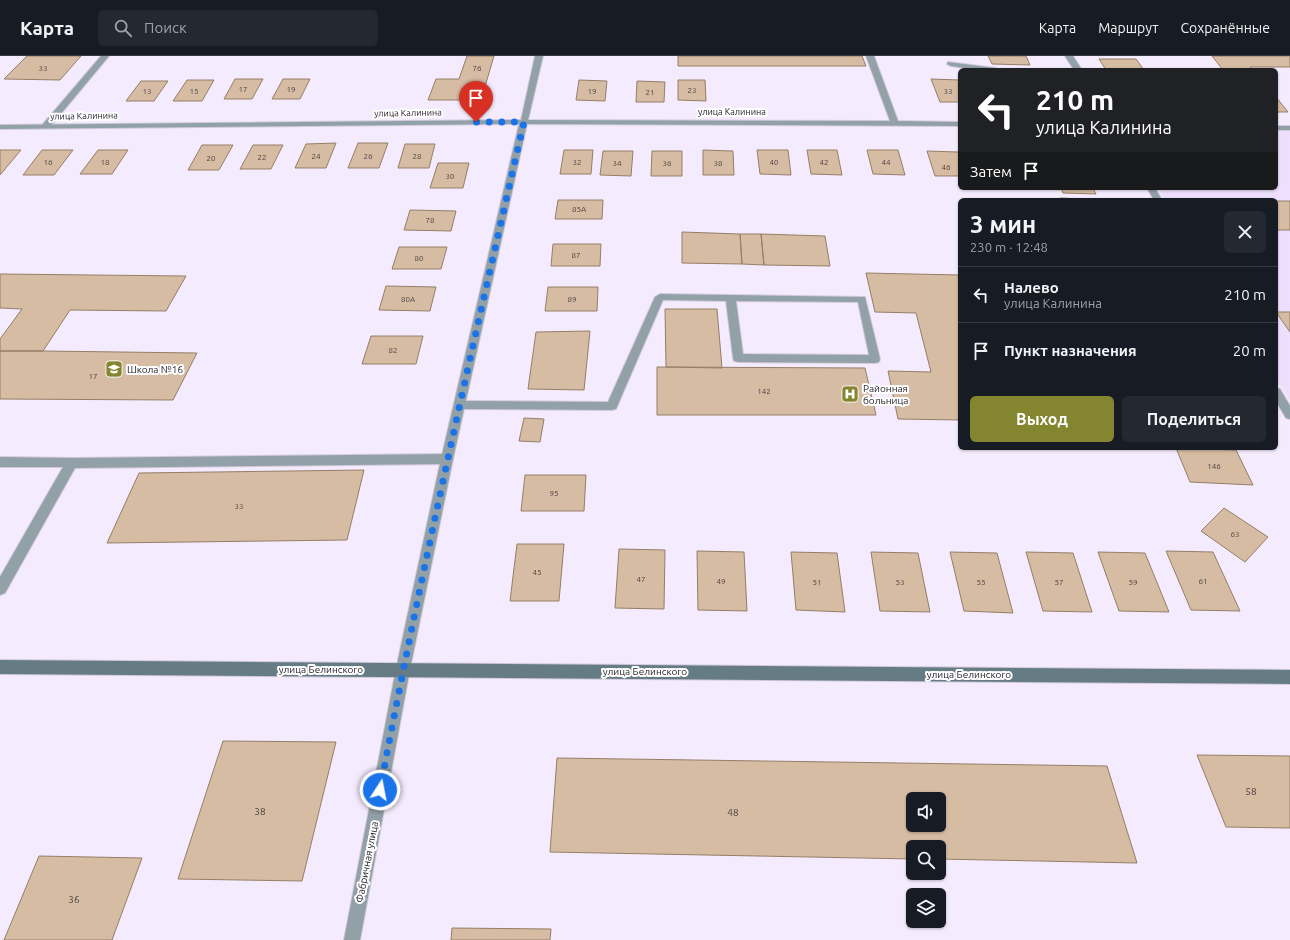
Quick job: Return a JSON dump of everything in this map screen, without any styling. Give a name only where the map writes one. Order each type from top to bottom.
[{"type":"street","points":[[46,126],[105,56]]},
{"type":"street","name":"Фабричная улица","points":[[352,940],[403,669],[447,459],[539,56]]},
{"type":"street","points":[[870,56],[895,123]]},
{"type":"street","points":[[1070,56],[1077,68]]},
{"type":"street","points":[[950,64],[980,68]]},
{"type":"street","name":"улица Калинина","points":[[0,127],[524,122],[958,124]]},
{"type":"street","points":[[1278,128],[1290,128]]},
{"type":"street","points":[[459,405],[612,406],[660,297],[862,299],[875,360],[738,358],[731,298]]},
{"type":"street","points":[[1278,395],[1290,415]]},
{"type":"street","points":[[0,462],[72,463],[447,459]]},
{"type":"street","points":[[0,588],[72,463]]},
{"type":"street","name":"улица Белинского","points":[[0,667],[1290,677]]},
{"type":"shaded area","points":[[1278,131],[1290,131],[1290,400],[1278,381],[1278,198],[1164,198],[1159,190],[1278,190]]},
{"type":"building","points":[[27,56],[81,56],[60,80],[4,79]]},
{"type":"building","points":[[467,56],[494,56],[481,100],[428,100],[436,79],[459,79]]},
{"type":"building","points":[[678,56],[862,56],[866,66],[678,66]]},
{"type":"building","points":[[988,56],[1026,56],[1030,65],[992,64]]},
{"type":"building","points":[[1212,56],[1290,56],[1290,67],[1221,68]]},
{"type":"building","points":[[1099,59],[1136,59],[1143,68],[1105,68]]},
{"type":"building","points":[[235,79],[263,79],[252,99],[224,99]]},
{"type":"building","points":[[283,79],[310,79],[300,99],[272,99]]},
{"type":"building","points":[[931,79],[958,80],[958,102],[940,102]]},
{"type":"building","points":[[187,80],[214,80],[202,101],[173,101]]},
{"type":"building","points":[[579,80],[607,81],[605,101],[576,100]]},
{"type":"building","points":[[678,80],[705,80],[706,101],[678,100]]},
{"type":"building","points":[[141,81],[168,81],[154,101],[126,101]]},
{"type":"building","points":[[637,81],[665,82],[664,102],[636,102]]},
{"type":"building","points":[[1278,100],[1288,112],[1278,112]]},
{"type":"building","points":[[336,143],[326,168],[295,168],[306,144]]},
{"type":"building","points":[[358,143],[388,143],[379,168],[348,168]]},
{"type":"building","points":[[405,144],[435,144],[429,168],[398,168]]},
{"type":"building","points":[[202,145],[233,145],[219,170],[188,170]]},
{"type":"building","points":[[253,145],[283,145],[271,169],[240,169]]},
{"type":"building","points":[[0,150],[21,150],[0,175]]},
{"type":"building","points":[[42,150],[73,150],[54,175],[23,175]]},
{"type":"building","points":[[98,150],[128,150],[112,174],[80,174]]},
{"type":"building","points":[[564,150],[593,150],[591,174],[560,174]]},
{"type":"building","points":[[703,150],[733,151],[734,175],[703,175]]},
{"type":"building","points":[[757,150],[788,150],[791,175],[760,174]]},
{"type":"building","points":[[807,150],[837,150],[842,175],[811,174]]},
{"type":"building","points":[[867,150],[898,150],[905,175],[873,174]]},
{"type":"building","points":[[603,151],[633,151],[631,176],[600,175]]},
{"type":"building","points":[[652,151],[682,151],[682,176],[651,176]]},
{"type":"building","points":[[927,151],[958,152],[958,176],[935,176]]},
{"type":"building","points":[[438,163],[469,163],[463,188],[430,188]]},
{"type":"building","points":[[1062,190],[1094,190],[1096,194],[1063,193]]},
{"type":"building","points":[[558,200],[603,200],[602,219],[555,219]]},
{"type":"building","points":[[1278,201],[1290,201],[1290,230],[1278,230]]},
{"type":"building","points":[[410,210],[456,211],[451,231],[404,230]]},
{"type":"building","points":[[682,232],[740,234],[742,264],[682,263]]},
{"type":"building","points":[[740,234],[761,234],[764,265],[742,264]]},
{"type":"building","points":[[761,234],[825,236],[830,266],[764,265]]},
{"type":"building","points":[[553,244],[601,244],[600,266],[551,266]]},
{"type":"building","points":[[399,247],[447,247],[441,269],[392,269]]},
{"type":"building","points":[[866,273],[958,275],[958,420],[898,419],[888,371],[931,372],[916,313],[875,312]]},
{"type":"building","points":[[0,274],[186,276],[166,311],[70,310],[43,351],[0,351],[0,339],[22,309],[0,308]]},
{"type":"building","points":[[386,286],[436,287],[430,311],[379,310]]},
{"type":"building","points":[[548,287],[598,287],[597,311],[545,311]]},
{"type":"building","points":[[665,309],[717,309],[722,368],[666,367]]},
{"type":"building","points":[[1278,312],[1290,312],[1290,332],[1278,315]]},
{"type":"building","points":[[590,331],[584,390],[528,389],[536,332]]},
{"type":"building","points":[[371,336],[423,336],[416,364],[362,364]]},
{"type":"building","points":[[0,351],[197,353],[173,400],[0,399]]},
{"type":"building","points":[[657,367],[865,368],[876,415],[657,415]]},
{"type":"building","points":[[524,418],[544,419],[540,442],[519,441]]},
{"type":"building","points":[[1177,450],[1236,450],[1253,485],[1190,482]]},
{"type":"building","points":[[364,470],[347,540],[107,543],[139,473]]},
{"type":"building","points":[[525,475],[586,475],[584,511],[521,511]]},
{"type":"building","points":[[1224,508],[1268,537],[1245,562],[1201,531]]},
{"type":"building","points":[[517,544],[564,544],[559,601],[510,601]]},
{"type":"building","points":[[619,549],[665,550],[664,609],[615,608]]},
{"type":"building","points":[[697,551],[744,552],[747,611],[698,610]]},
{"type":"building","points":[[1166,551],[1213,552],[1240,611],[1191,610]]},
{"type":"building","points":[[791,552],[837,553],[845,612],[796,610]]},
{"type":"building","points":[[871,552],[918,553],[930,612],[880,611]]},
{"type":"building","points":[[950,552],[997,553],[1013,613],[964,611]]},
{"type":"building","points":[[1026,552],[1073,553],[1092,612],[1043,611]]},
{"type":"building","points":[[1098,552],[1145,553],[1169,612],[1119,611]]},
{"type":"building","points":[[223,741],[336,742],[302,881],[178,879]]},
{"type":"building","points":[[1197,755],[1290,756],[1290,828],[1226,827]]},
{"type":"building","points":[[557,758],[1107,766],[1137,863],[946,859],[946,840],[906,840],[906,859],[550,852]]},
{"type":"building","points":[[39,856],[142,858],[112,940],[4,940]]},
{"type":"building","points":[[452,928],[551,929],[550,940],[451,940]]},
{"type":"place","name":"Школа №16","points":[[114,369]]},
{"type":"place","name":"Районная больница","points":[[850,394]]},
{"type":"route","points":[[380,790],[403,669],[447,459],[524,122],[476,122]]}]
